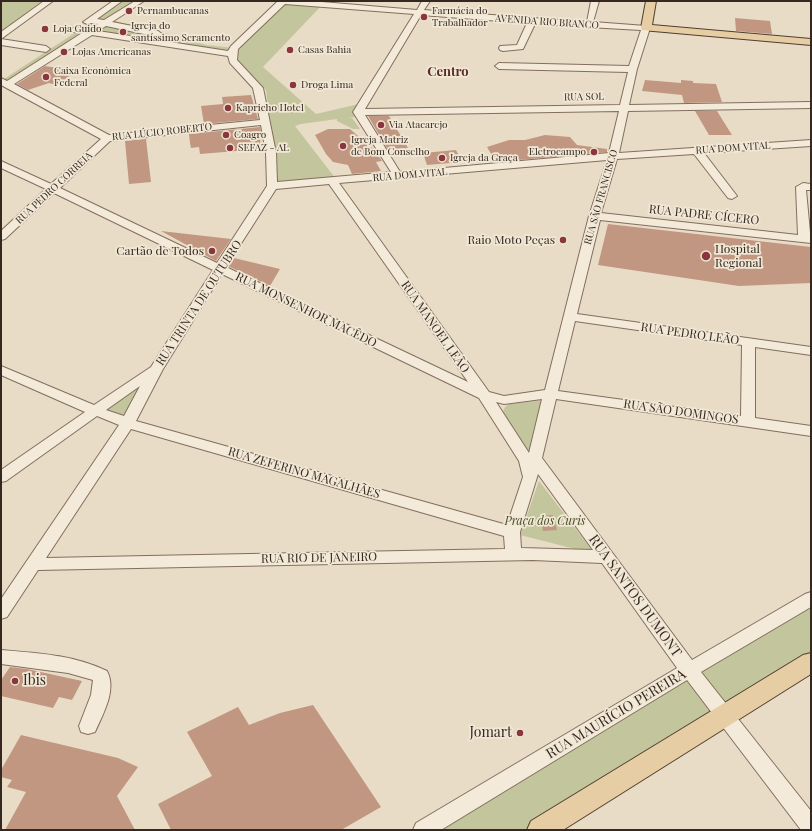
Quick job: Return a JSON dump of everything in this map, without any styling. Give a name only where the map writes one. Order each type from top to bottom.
[{"type":"main road","name":"RUA SÃO FRANCISCO","points":[[646,28],[651,1]]},
{"type":"main road","name":"AVENIDA RIO BRANCO","points":[[646,28],[811,42]]},
{"type":"main road","points":[[540,830],[811,662]]},
{"type":"street","points":[[1,36],[49,1]]},
{"type":"street","points":[[118,1],[73,32],[90,32],[233,51]]},
{"type":"street","points":[[5,79],[90,32],[140,1]]},
{"type":"street","points":[[272,186],[271,154],[266,122],[258,88],[253,80],[233,60],[233,51],[283,1]]},
{"type":"street","name":"AVENIDA RIO BRANCO","points":[[283,1],[532,21],[646,28]]},
{"type":"street","points":[[398,176],[358,112],[426,1]]},
{"type":"street","points":[[590,21],[595,1]]},
{"type":"street","points":[[91,20],[106,22],[223,50],[233,51]]},
{"type":"street","points":[[503,48],[520,47],[532,21]]},
{"type":"street","name":"RUA SÃO FRANCISCO","points":[[512,532],[530,477],[552,394],[595,216],[613,156],[633,69],[646,28]]},
{"type":"street","points":[[1,42],[49,47],[33,57]]},
{"type":"street","points":[[499,66],[633,69]]},
{"type":"street","name":"RUA LÚCIO ROBERTO","points":[[5,79],[107,138],[266,122]]},
{"type":"street","name":"RUA SOL","points":[[358,112],[811,105]]},
{"type":"street","name":"RUA PEDRO CORREIA","points":[[1,237],[107,138]]},
{"type":"street","name":"RUA DOM VITAL","points":[[272,186],[613,156],[811,143]]},
{"type":"street","points":[[697,151],[732,196]]},
{"type":"street","name":"RUA MONSENHOR MACÊDO","points":[[1,164],[484,395],[504,400]]},
{"type":"street","name":"RUA MANOEL LEÃO","points":[[332,181],[484,395],[526,461],[530,477]]},
{"type":"street","name":"RUA TRINTA DE OUTUBRO","points":[[1,612],[128,423],[156,369],[221,269],[272,186]]},
{"type":"street","points":[[807,240],[801,187],[811,187]]},
{"type":"street","name":"RUA PADRE CÍCERO","points":[[595,216],[807,240]]},
{"type":"street","name":"RUA PEDRO LEÃO","points":[[570,317],[811,351]]},
{"type":"street","points":[[748,422],[749,343]]},
{"type":"street","points":[[1,477],[156,369]]},
{"type":"street","name":"RUA ZEFERINO MAGALHÃES","points":[[1,370],[96,411],[128,423],[512,532]]},
{"type":"street","name":"RUA SÃO DOMINGOS","points":[[504,400],[552,394],[811,431]]},
{"type":"street","name":"RUA SANTOS DUMONT","points":[[534,459],[689,670],[811,827]]},
{"type":"street","points":[[512,532],[513,554]]},
{"type":"street","name":"RUA RIO DE JANEIRO","points":[[32,564],[513,554],[606,557]]},
{"type":"street","name":"RUA MAURÍCIO PEREIRA","points":[[423,830],[689,670],[811,599]]},
{"type":"street","points":[[1,657],[94,671],[101,676],[103,682],[101,692],[88,726]]},
{"type":"green space","points":[[1,1],[42,1],[1,32]]},
{"type":"green space","points":[[124,1],[144,1],[111,20],[181,37],[206,45],[234,48],[232,57],[90,35],[14,83],[4,79]]},
{"type":"green space","points":[[270,1],[323,4],[263,67],[316,114],[359,104],[353,112],[355,117],[348,118],[352,118],[360,129],[353,129],[337,121],[337,119],[295,126],[336,179],[277,183],[266,90],[237,59],[236,54],[281,3]]},
{"type":"green space","points":[[156,369],[128,423],[96,411]]},
{"type":"green space","points":[[544,400],[531,465],[503,411],[509,404]]},
{"type":"green space","name":"Praça dos Curis","points":[[539,481],[595,554],[520,535]]},
{"type":"green space","points":[[811,599],[811,662],[540,830],[423,830]]},
{"type":"building","points":[[735,18],[770,21],[772,34],[736,31]]},
{"type":"building","name":"Caixa Econômica Federal","points":[[45,66],[77,71],[56,85],[49,83],[28,90],[17,84]]},
{"type":"building","points":[[645,80],[681,83],[681,80],[693,81],[693,83],[716,84],[722,102],[684,103],[682,95],[642,91]]},
{"type":"building","points":[[251,95],[258,119],[204,124],[201,106],[223,104],[222,97]]},
{"type":"building","points":[[695,111],[717,111],[732,135],[709,135]]},
{"type":"building","name":"Via Atacarejo","points":[[368,116],[389,116],[408,148],[388,150]]},
{"type":"building","points":[[260,127],[262,137],[260,137],[261,149],[200,154],[199,147],[191,148],[189,134]]},
{"type":"building","name":"Igreja Matriz de Bom Conselho","points":[[328,129],[350,129],[374,150],[382,161],[376,162],[381,171],[352,174],[348,165],[333,162],[326,154],[315,135]]},
{"type":"building","points":[[545,135],[570,137],[577,145],[607,149],[607,152],[496,162],[487,147],[509,140],[525,140]]},
{"type":"building","points":[[146,139],[151,182],[129,184],[125,141]]},
{"type":"building","name":"Igreja da Graça","points":[[456,150],[462,162],[427,165],[423,153]]},
{"type":"building","name":"Hospital Regional","points":[[608,224],[811,247],[811,283],[739,286],[598,265]]},
{"type":"building","name":"Cartão de Todos","points":[[161,231],[231,239],[216,261]]},
{"type":"building","points":[[234,258],[280,269],[270,286],[228,266]]},
{"type":"building","points":[[553,515],[557,530],[543,531],[540,516]]},
{"type":"building","points":[[10,667],[27,669],[82,681],[72,700],[59,697],[53,708],[1,696],[1,680]]},
{"type":"building","points":[[313,705],[381,807],[341,830],[171,830],[158,804],[212,776],[187,732],[238,707],[249,725],[280,713]]},
{"type":"building","points":[[21,735],[118,758],[138,767],[117,796],[135,830],[5,830],[26,792],[7,787],[12,780],[1,777],[1,770]]},
{"type":"place","name":"Pernambucanas","points":[[129,11]]},
{"type":"place","name":"Farmácia do Trabalhador","points":[[424,17]]},
{"type":"place","name":"Loja Guido","points":[[45,29]]},
{"type":"place","name":"Igreja do santíssimo Scramento","points":[[123,32]]},
{"type":"place","name":"Casas Bahia","points":[[290,50]]},
{"type":"place","name":"Lojas Americanas","points":[[64,52]]},
{"type":"place","name":"Caixa Econômica Federal","points":[[46,77]]},
{"type":"place","name":"Droga Lima","points":[[293,85]]},
{"type":"place","name":"Kapricho Hotel","points":[[228,108]]},
{"type":"place","name":"Via Atacarejo","points":[[381,125]]},
{"type":"place","name":"Coagro","points":[[226,135]]},
{"type":"place","name":"Igreja Matriz de Bom Conselho","points":[[343,146]]},
{"type":"place","name":"SEFAZ - AL","points":[[230,148]]},
{"type":"place","name":"Eletrocampo","points":[[594,152]]},
{"type":"place","name":"Igreja da Graça","points":[[442,158]]},
{"type":"place","name":"Raio Moto Peças","points":[[563,240]]},
{"type":"place","name":"Cartão de Todos","points":[[212,251]]},
{"type":"place","name":"Hospital Regional","points":[[706,256]]},
{"type":"place","name":"Ibis","points":[[15,681]]},
{"type":"place","name":"Jomart","points":[[520,733]]},
{"type":"district","name":"Centro","points":[[448,72]]}]
